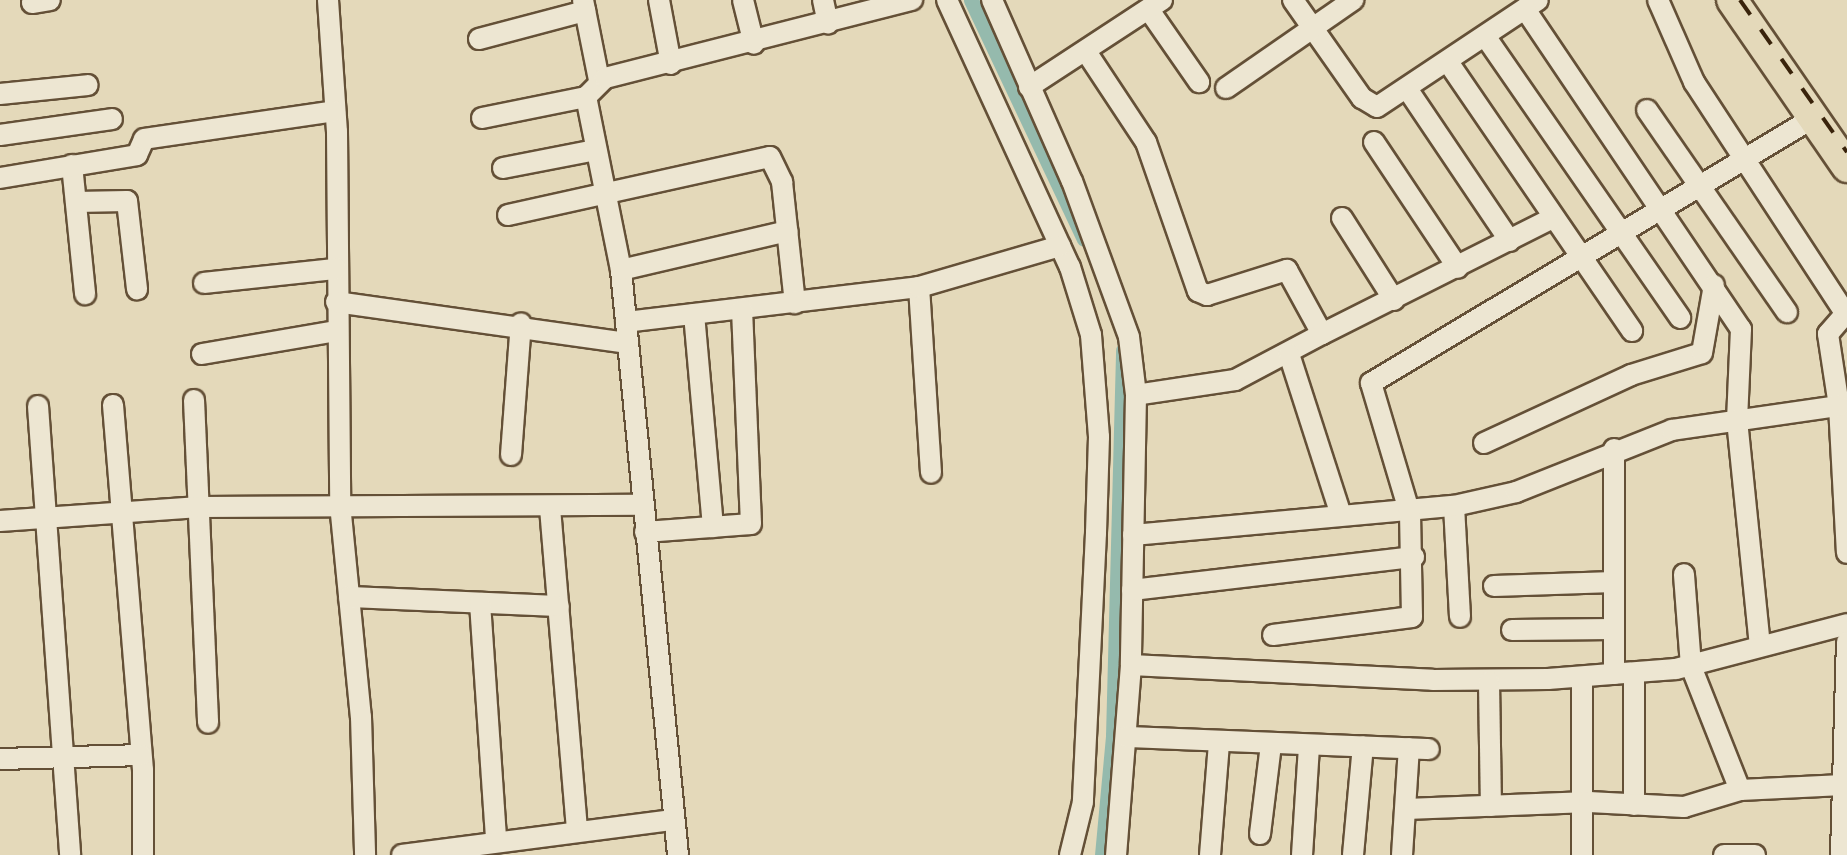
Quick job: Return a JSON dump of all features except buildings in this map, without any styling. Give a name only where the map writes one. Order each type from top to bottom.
[{"type":"highway","points":[[1732,0],[1847,167]]},
{"type":"highway","points":[[1752,0],[1847,138]]},
{"type":"street","points":[[328,0],[336,112],[340,504],[365,855]]},
{"type":"street","points":[[660,0],[670,64]]},
{"type":"street","points":[[742,0],[754,44]]},
{"type":"street","points":[[822,0],[828,23]]},
{"type":"street","points":[[482,118],[912,0]]},
{"type":"street","points":[[946,0],[1060,246],[1082,304],[1097,378],[1118,596],[1131,664],[1116,855]]},
{"type":"street","points":[[992,0],[1122,305],[1136,395],[1133,535],[1070,855]]},
{"type":"street","points":[[1293,0],[1367,104],[1377,107],[1532,4],[1743,335],[1736,420],[1760,645]]},
{"type":"street","points":[[1226,88],[1353,0]]},
{"type":"street","points":[[1658,0],[1694,82],[1846,312],[1828,328],[1841,380],[1847,553]]},
{"type":"street","points":[[479,39],[584,5],[596,150],[621,270],[678,855]]},
{"type":"street","points":[[1029,87],[1156,5],[1200,82]]},
{"type":"street","points":[[1485,36],[1680,318]]},
{"type":"street","points":[[1087,53],[1146,142],[1198,291],[1207,295],[1287,270],[1322,334]]},
{"type":"street","points":[[1448,62],[1632,332]]},
{"type":"street","points":[[0,94],[88,85]]},
{"type":"street","points":[[1408,90],[1510,240]]},
{"type":"street","points":[[1647,110],[1696,186],[1788,312]]},
{"type":"street","points":[[0,178],[137,155],[144,139],[336,112]]},
{"type":"street","points":[[1273,635],[1410,620],[1414,557],[1410,514],[1371,383],[1581,261],[1663,206],[1814,118]]},
{"type":"street","points":[[0,135],[112,119]]},
{"type":"street","points":[[1374,142],[1458,268]]},
{"type":"street","points":[[503,168],[596,150]]},
{"type":"street","points":[[508,215],[770,157],[780,166],[795,303]]},
{"type":"street","points":[[72,165],[85,294]]},
{"type":"street","points":[[76,202],[127,201],[137,289]]},
{"type":"street","points":[[1342,218],[1394,300]]},
{"type":"street","points":[[1136,395],[1236,380],[1552,218]]},
{"type":"street","points":[[621,270],[787,231]]},
{"type":"street","points":[[336,302],[627,332],[694,314],[918,286],[1060,246]]},
{"type":"street","points":[[204,283],[336,268]]},
{"type":"street","points":[[1484,443],[1631,375],[1702,354],[1714,284]]},
{"type":"street","points":[[918,286],[932,473]]},
{"type":"street","points":[[645,532],[752,524],[742,309]]},
{"type":"street","points":[[694,314],[713,526]]},
{"type":"street","points":[[511,455],[521,324]]},
{"type":"street","points":[[202,354],[337,331]]},
{"type":"street","points":[[1288,354],[1340,515]]},
{"type":"street","points":[[194,400],[208,723]]},
{"type":"street","points":[[38,406],[70,855]]},
{"type":"street","points":[[113,406],[118,511],[141,755],[143,854]]},
{"type":"street","points":[[1133,535],[1340,515],[1410,514],[1454,506],[1516,492],[1614,449],[1672,430],[1839,406]]},
{"type":"street","points":[[1614,449],[1614,629],[1624,673],[1634,805]]},
{"type":"street","points":[[0,521],[200,507],[340,504],[550,508],[642,504]]},
{"type":"street","points":[[1454,506],[1460,617]]},
{"type":"street","points":[[550,508],[577,828]]},
{"type":"street","points":[[1118,596],[1414,557]]},
{"type":"street","points":[[1684,574],[1691,666],[1740,790]]},
{"type":"street","points":[[1494,586],[1614,582]]},
{"type":"street","points":[[349,597],[558,606]]},
{"type":"street","points":[[480,602],[496,838]]},
{"type":"street","points":[[1131,664],[1489,682],[1582,677],[1691,666],[1847,624]]},
{"type":"street","points":[[1512,630],[1614,629]]},
{"type":"street","points":[[1841,855],[1847,642]]},
{"type":"street","points":[[1582,677],[1582,855]]},
{"type":"street","points":[[1489,682],[1491,806]]},
{"type":"street","points":[[1126,736],[1309,747],[1419,748],[1406,809],[1402,855]]},
{"type":"street","points":[[1210,855],[1219,742]]},
{"type":"street","points":[[1260,834],[1271,745]]},
{"type":"street","points":[[1354,855],[1363,746]]},
{"type":"street","points":[[1302,855],[1309,747]]},
{"type":"street","points":[[0,759],[141,755]]},
{"type":"street","points":[[1406,809],[1582,802],[1684,807],[1740,790],[1843,784]]},
{"type":"street","points":[[402,855],[496,838],[674,820]]},
{"type":"street","points":[[1724,854],[1756,855]]},
{"type":"waterway","points":[[971,0],[1084,239]]},
{"type":"waterway","points":[[1102,855],[1113,736],[1123,350]]},
{"type":"railway","points":[[1740,0],[1847,152]]}]
